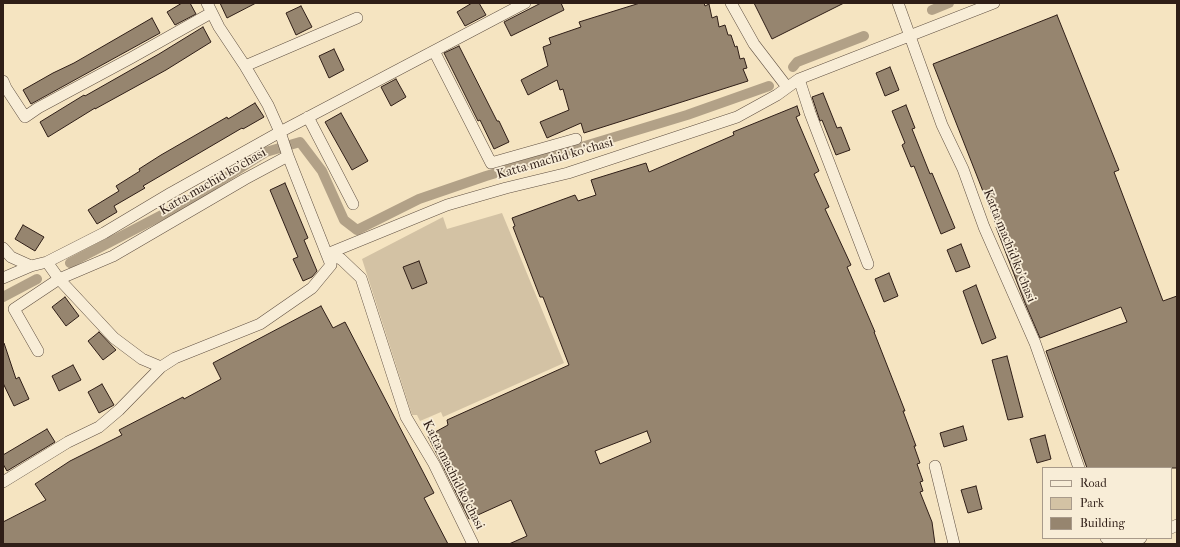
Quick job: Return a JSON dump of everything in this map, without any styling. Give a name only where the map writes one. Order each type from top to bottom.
[{"type":"street","name":"Katta machid ko'chasi","points":[[3,278],[31,266],[47,262],[104,233],[171,193],[280,132],[525,3]]},
{"type":"street","points":[[731,3],[754,44],[787,87]]},
{"type":"street","name":"Katta machid ko'chasi","points":[[898,3],[942,125],[963,169],[984,227],[1035,343],[1079,467]]},
{"type":"street","points":[[910,36],[994,3]]},
{"type":"street","points":[[3,80],[6,88],[25,117],[38,108],[131,58],[209,8],[218,27],[245,66],[268,105],[280,132],[288,156]]},
{"type":"street","points":[[245,66],[357,18]]},
{"type":"street","name":"Katta machid ko'chasi","points":[[327,254],[447,205],[506,188],[568,173],[737,117],[777,95],[799,79],[910,36]]},
{"type":"street","name":"Katta machid ko'chasi","points":[[434,51],[491,163],[576,139]]},
{"type":"street","points":[[799,79],[810,113],[868,264]]},
{"type":"street","points":[[308,117],[353,204]]},
{"type":"street","name":"Katta machid ko'chasi","points":[[3,482],[68,442],[99,427],[119,410],[161,367],[175,358],[260,324],[312,288],[331,265],[288,156],[245,178],[113,256],[59,280],[14,309],[38,351]]},
{"type":"street","points":[[3,248],[11,257],[31,266]]},
{"type":"street","name":"Katta machid ko'chasi","points":[[327,254],[341,259],[361,278],[406,417],[434,464],[472,544]]},
{"type":"street","points":[[47,262],[59,280],[114,338],[142,359],[161,367]]},
{"type":"street","points":[[935,466],[954,544]]},
{"type":"street","points":[[1107,539],[1113,543],[1120,544]]},
{"type":"street","points":[[1124,544],[1138,539]]},
{"type":"green space","points":[[502,213],[564,363],[443,417],[441,412],[420,421],[417,415],[412,415],[362,259],[443,217],[447,229]]},
{"type":"building","points":[[182,3],[190,3],[196,14],[175,25],[167,12]]},
{"type":"building","points":[[220,3],[256,3],[227,18]]},
{"type":"building","points":[[472,3],[479,3],[486,15],[465,26],[457,12]]},
{"type":"building","points":[[541,3],[561,3],[564,10],[511,36],[504,22]]},
{"type":"building","points":[[640,3],[704,3],[705,6],[709,4],[712,18],[717,16],[719,27],[725,25],[728,35],[731,35],[735,47],[737,46],[740,59],[744,58],[747,68],[743,69],[748,81],[584,133],[581,123],[547,138],[540,122],[569,110],[563,89],[560,90],[557,80],[528,95],[521,80],[548,66],[543,47],[551,44],[549,38],[581,27],[579,22]]},
{"type":"building","points":[[754,3],[844,3],[772,39]]},
{"type":"building","points":[[301,6],[312,27],[296,35],[286,13]]},
{"type":"building","points":[[1057,15],[1119,170],[1114,172],[1163,301],[1177,296],[1177,468],[1087,467],[1046,351],[1127,322],[1121,307],[1040,338],[1025,303],[933,64]]},
{"type":"building","points":[[152,18],[160,33],[31,104],[23,90],[74,63]]},
{"type":"building","points":[[203,27],[211,42],[166,70],[95,108],[48,137],[40,122]]},
{"type":"building","points":[[459,46],[509,142],[494,149],[480,120],[478,121],[444,53]]},
{"type":"building","points":[[334,49],[344,70],[329,78],[319,56]]},
{"type":"building","points":[[890,67],[899,90],[885,96],[876,73]]},
{"type":"building","points":[[396,79],[406,97],[391,106],[381,87]]},
{"type":"building","points":[[823,93],[837,128],[841,127],[850,150],[836,155],[822,120],[820,121],[812,97]]},
{"type":"building","points":[[255,103],[264,117],[243,129],[242,128],[143,186],[145,188],[114,206],[117,212],[97,224],[88,210],[119,191],[116,186],[140,171],[139,169],[161,155],[227,117],[228,119]]},
{"type":"building","points":[[906,105],[915,128],[912,129],[930,174],[932,173],[955,228],[941,234],[914,166],[911,167],[902,145],[905,143],[892,111]]},
{"type":"building","points":[[797,106],[800,115],[796,117],[819,171],[814,174],[829,207],[825,209],[851,265],[847,267],[875,332],[905,411],[903,411],[916,446],[914,446],[920,463],[917,464],[923,481],[920,482],[923,491],[920,492],[932,522],[935,544],[509,544],[527,536],[511,500],[469,519],[428,436],[448,425],[447,420],[569,365],[543,297],[540,297],[513,227],[515,226],[512,218],[575,195],[578,201],[596,195],[591,180],[646,163],[649,172],[734,135],[733,132]],"holes":[[[647,431],[651,442],[600,464],[595,451]]]},
{"type":"building","points":[[341,113],[368,161],[352,170],[325,122]]},
{"type":"building","points":[[285,183],[308,238],[304,240],[317,271],[312,277],[303,281],[293,259],[298,257],[270,190]]},
{"type":"building","points":[[23,225],[44,237],[35,251],[15,239]]},
{"type":"building","points":[[961,244],[970,267],[956,272],[947,250]]},
{"type":"building","points":[[419,261],[427,283],[412,289],[403,267]]},
{"type":"building","points":[[889,273],[898,296],[884,302],[875,279]]},
{"type":"building","points":[[976,285],[996,338],[982,344],[963,291]]},
{"type":"building","points":[[65,297],[79,316],[66,326],[52,307]]},
{"type":"building","points":[[321,306],[333,328],[345,322],[434,493],[424,498],[448,544],[3,544],[3,522],[46,500],[35,484],[70,461],[122,435],[119,430],[183,397],[184,399],[221,379],[213,363]]},
{"type":"building","points":[[99,332],[116,350],[103,360],[88,341]]},
{"type":"building","points":[[3,343],[16,379],[19,377],[29,399],[14,406],[3,383]]},
{"type":"building","points":[[1007,356],[1023,417],[1008,420],[992,360]]},
{"type":"building","points":[[73,365],[81,380],[59,391],[52,376]]},
{"type":"building","points":[[102,384],[114,405],[99,413],[88,392]]},
{"type":"building","points":[[963,426],[967,440],[944,447],[940,433]]},
{"type":"building","points":[[47,429],[55,442],[7,471],[3,464],[3,455]]},
{"type":"building","points":[[1045,435],[1051,459],[1037,463],[1030,439]]},
{"type":"building","points":[[976,486],[982,509],[968,513],[961,490]]},
{"type":"waterway","points":[[932,10],[949,3]]},
{"type":"waterway","points":[[793,67],[797,62],[864,36]]},
{"type":"waterway","points":[[70,263],[183,204],[266,152],[300,142],[322,171],[344,220],[357,230],[419,199],[486,176],[687,115],[769,86]]},
{"type":"waterway","points":[[3,297],[37,279]]}]
